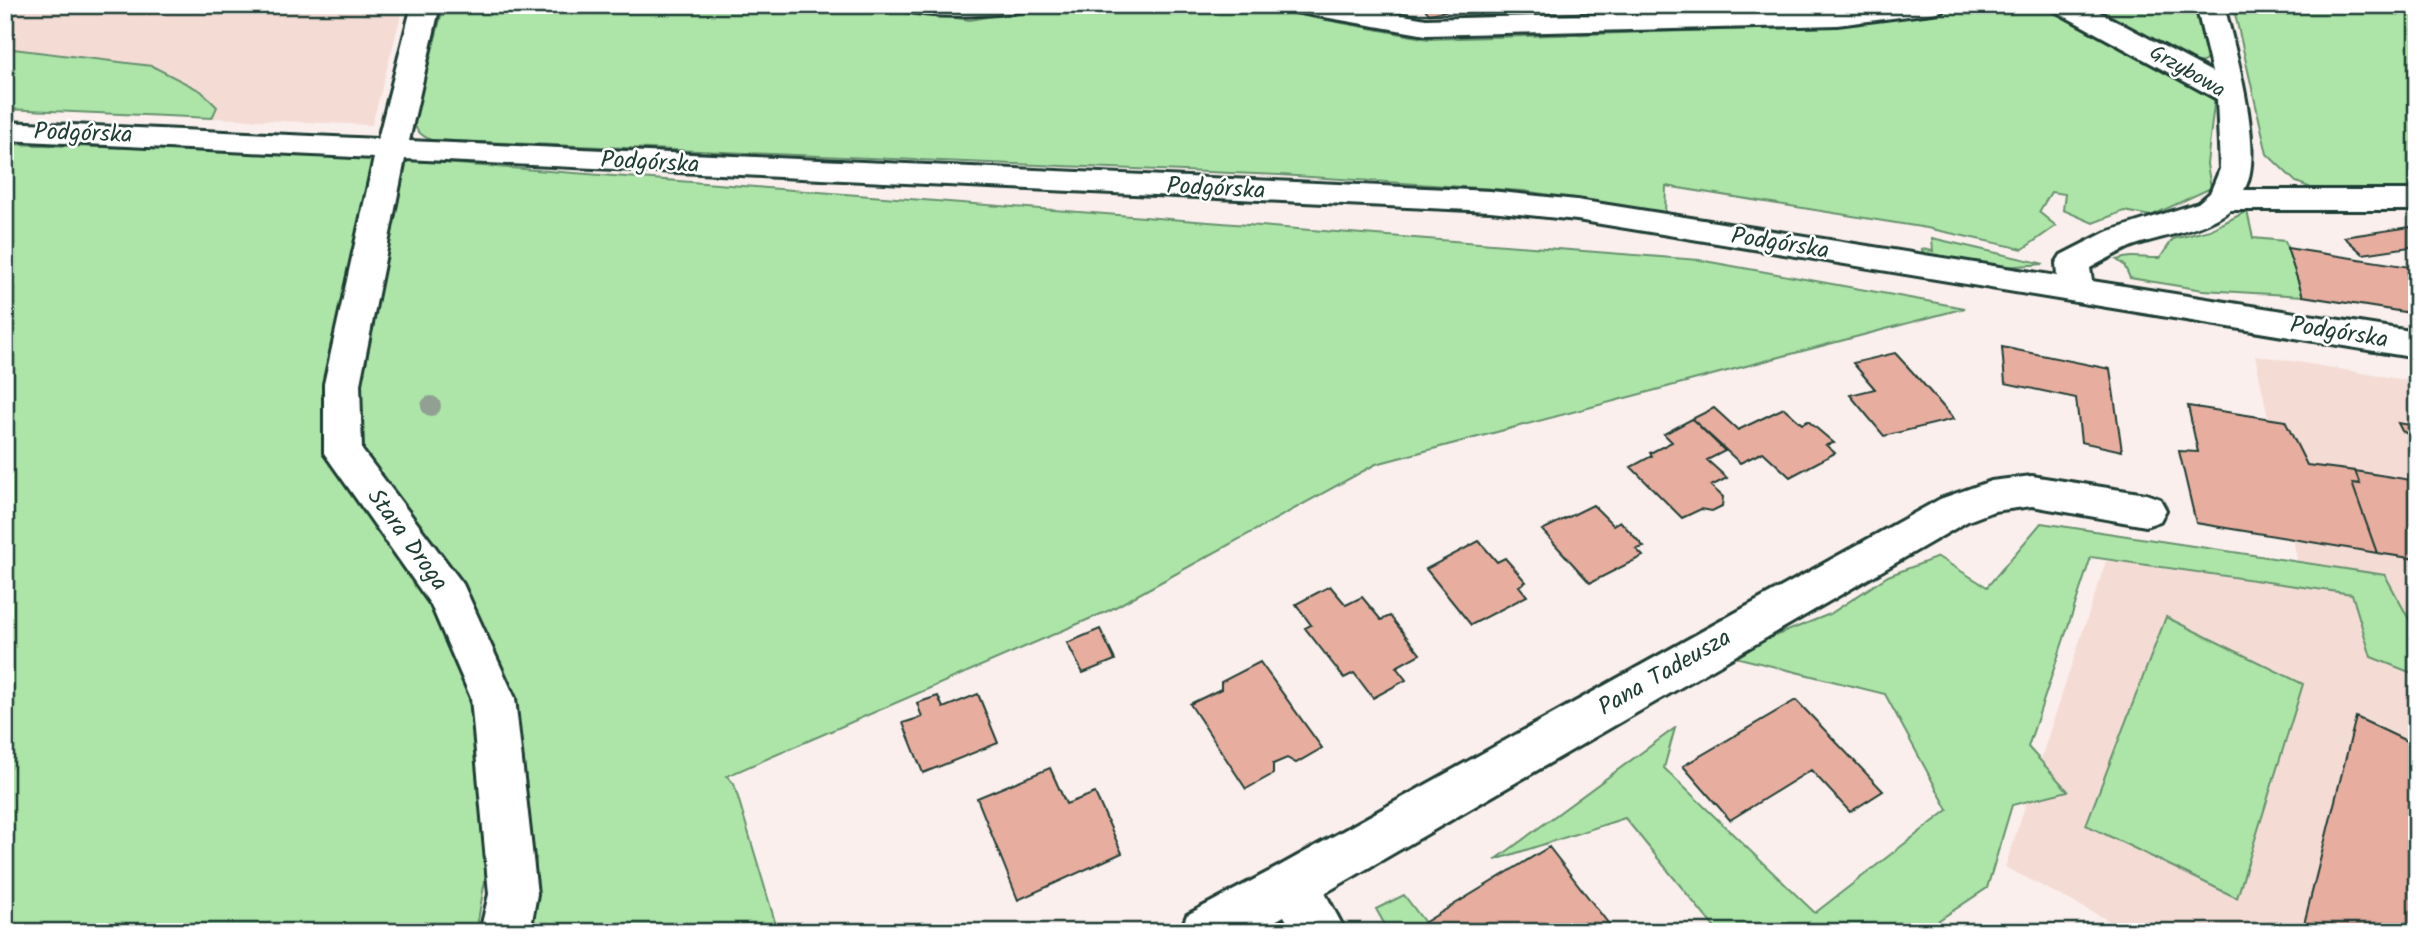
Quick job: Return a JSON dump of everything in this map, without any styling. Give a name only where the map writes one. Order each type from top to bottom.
[{"type":"street","name":"Stara Droga","points":[[426,5],[391,149],[342,384],[343,453],[448,596],[493,698],[513,894],[505,932]]},
{"type":"street","points":[[916,5],[948,8],[1012,5]]},
{"type":"street","points":[[1301,5],[1426,27],[1791,12],[1837,17],[1932,5]]},
{"type":"street","name":"Grzybowa","points":[[2065,5],[2232,94],[2236,169],[2232,184],[2222,200]]},
{"type":"street","points":[[2210,5],[2232,94]]},
{"type":"street","name":"Podgórska","points":[[5,131],[1490,201],[1577,210],[2417,345]]},
{"type":"street","points":[[2076,292],[2073,263],[2118,240],[2209,210],[2222,200],[2417,200]]},
{"type":"street","name":"Pana Tadeusza","points":[[1205,932],[1293,885],[1963,506],[2010,492],[2032,491],[2146,510]]},
{"type":"street","points":[[1293,885],[1321,932]]},
{"type":"shaded area","points":[[5,5],[398,5],[401,15],[372,125],[212,118],[217,107],[152,66],[5,48]]},
{"type":"shaded area","points":[[2255,355],[2417,382],[2417,932],[2131,932],[2005,867],[2106,561],[2301,578]]},
{"type":"green space","points":[[460,5],[861,5],[970,20],[1026,10],[1251,6],[1428,39],[1818,27],[1979,5],[2047,5],[2215,95],[2207,164],[2211,188],[2151,216],[2124,211],[2093,223],[2063,210],[2065,194],[2051,192],[2039,212],[2056,226],[2023,249],[1927,228],[1666,186],[1665,213],[1524,191],[1280,175],[431,140],[419,132],[414,120],[441,16]]},
{"type":"green space","points":[[2080,5],[2196,5],[2210,57],[2203,62],[2188,63]]},
{"type":"green space","points":[[2233,5],[2417,5],[2417,190],[2329,195],[2296,182],[2267,154]]},
{"type":"green space","points":[[5,48],[152,66],[201,91],[217,107],[212,118],[5,109]]},
{"type":"green space","points":[[5,144],[328,154],[1699,260],[1965,308],[1376,464],[1110,610],[727,776],[734,784],[778,932],[529,932],[536,858],[485,880],[476,932],[5,932]]},
{"type":"green space","points":[[2247,211],[2253,238],[2285,241],[2303,296],[2203,290],[2130,278],[2124,265],[2117,260],[2133,257],[2160,258],[2173,239],[2210,230]]},
{"type":"green space","points":[[1932,238],[2044,264],[2002,267],[1923,254],[1922,249],[1933,251]]},
{"type":"green space","points":[[2041,523],[2385,575],[2417,634],[2417,675],[2371,657],[2352,594],[2091,557],[2028,747],[2068,791],[2012,805],[1987,888],[1921,932],[1718,932],[1625,818],[1495,860],[1675,728],[1664,768],[1815,913],[1948,810],[1885,694],[1727,655],[1830,614],[1888,576],[1938,557],[1987,587]]},
{"type":"green space","points":[[2166,617],[2303,684],[2237,898],[2086,825]]},
{"type":"green space","points":[[1404,895],[1432,932],[1389,932],[1376,909]]},
{"type":"building","points":[[1422,5],[1447,5],[1452,10],[1429,14]]},
{"type":"building","points":[[2410,227],[2417,233],[2417,246],[2363,254],[2344,237]]},
{"type":"building","points":[[2287,248],[2417,268],[2417,314],[2303,296]]},
{"type":"building","points":[[2002,347],[2110,369],[2122,451],[2081,442],[2076,398],[2005,383]]},
{"type":"building","points":[[1895,353],[1954,419],[1884,436],[1850,395],[1875,389],[1853,363]]},
{"type":"building","points":[[2188,406],[2285,421],[2307,465],[2355,471],[2360,484],[2352,483],[2377,553],[2196,523],[2179,451],[2198,452]]},
{"type":"building","points":[[1714,408],[1738,430],[1784,408],[1802,424],[1808,421],[1834,443],[1826,445],[1835,453],[1790,477],[1763,452],[1740,463],[1692,419]]},
{"type":"building","points":[[1692,419],[1725,451],[1707,460],[1727,478],[1711,486],[1723,497],[1722,506],[1712,511],[1701,509],[1682,518],[1631,467],[1672,442],[1664,434]]},
{"type":"building","points":[[2398,423],[2417,426],[2417,439],[2402,431]]},
{"type":"building","points":[[2355,471],[2417,481],[2417,559],[2377,553],[2352,483],[2360,484]]},
{"type":"building","points":[[1593,505],[1613,525],[1620,521],[1644,547],[1636,549],[1643,556],[1590,583],[1542,530]]},
{"type":"building","points":[[1479,541],[1497,562],[1505,558],[1526,582],[1519,586],[1527,596],[1471,625],[1426,569]]},
{"type":"building","points":[[1330,586],[1346,605],[1362,597],[1381,620],[1390,616],[1420,654],[1396,667],[1406,680],[1373,698],[1354,673],[1344,678],[1305,628],[1311,625],[1296,604]]},
{"type":"building","points":[[1100,629],[1115,660],[1083,673],[1067,643]]},
{"type":"building","points":[[1260,662],[1322,748],[1296,763],[1287,758],[1273,764],[1273,774],[1246,789],[1190,704],[1221,689],[1221,682]]},
{"type":"building","points":[[978,694],[998,743],[923,773],[903,723],[922,717],[917,703],[938,696],[943,708]]},
{"type":"building","points":[[1796,700],[1883,791],[1850,812],[1811,770],[1730,820],[1683,766]]},
{"type":"building","points":[[2356,717],[2417,746],[2417,932],[2302,932]]},
{"type":"building","points":[[1050,768],[1066,804],[1095,793],[1122,853],[1018,900],[977,798]]},
{"type":"building","points":[[1549,847],[1615,932],[1563,932],[1558,926],[1549,932],[1428,932],[1422,924]]}]
